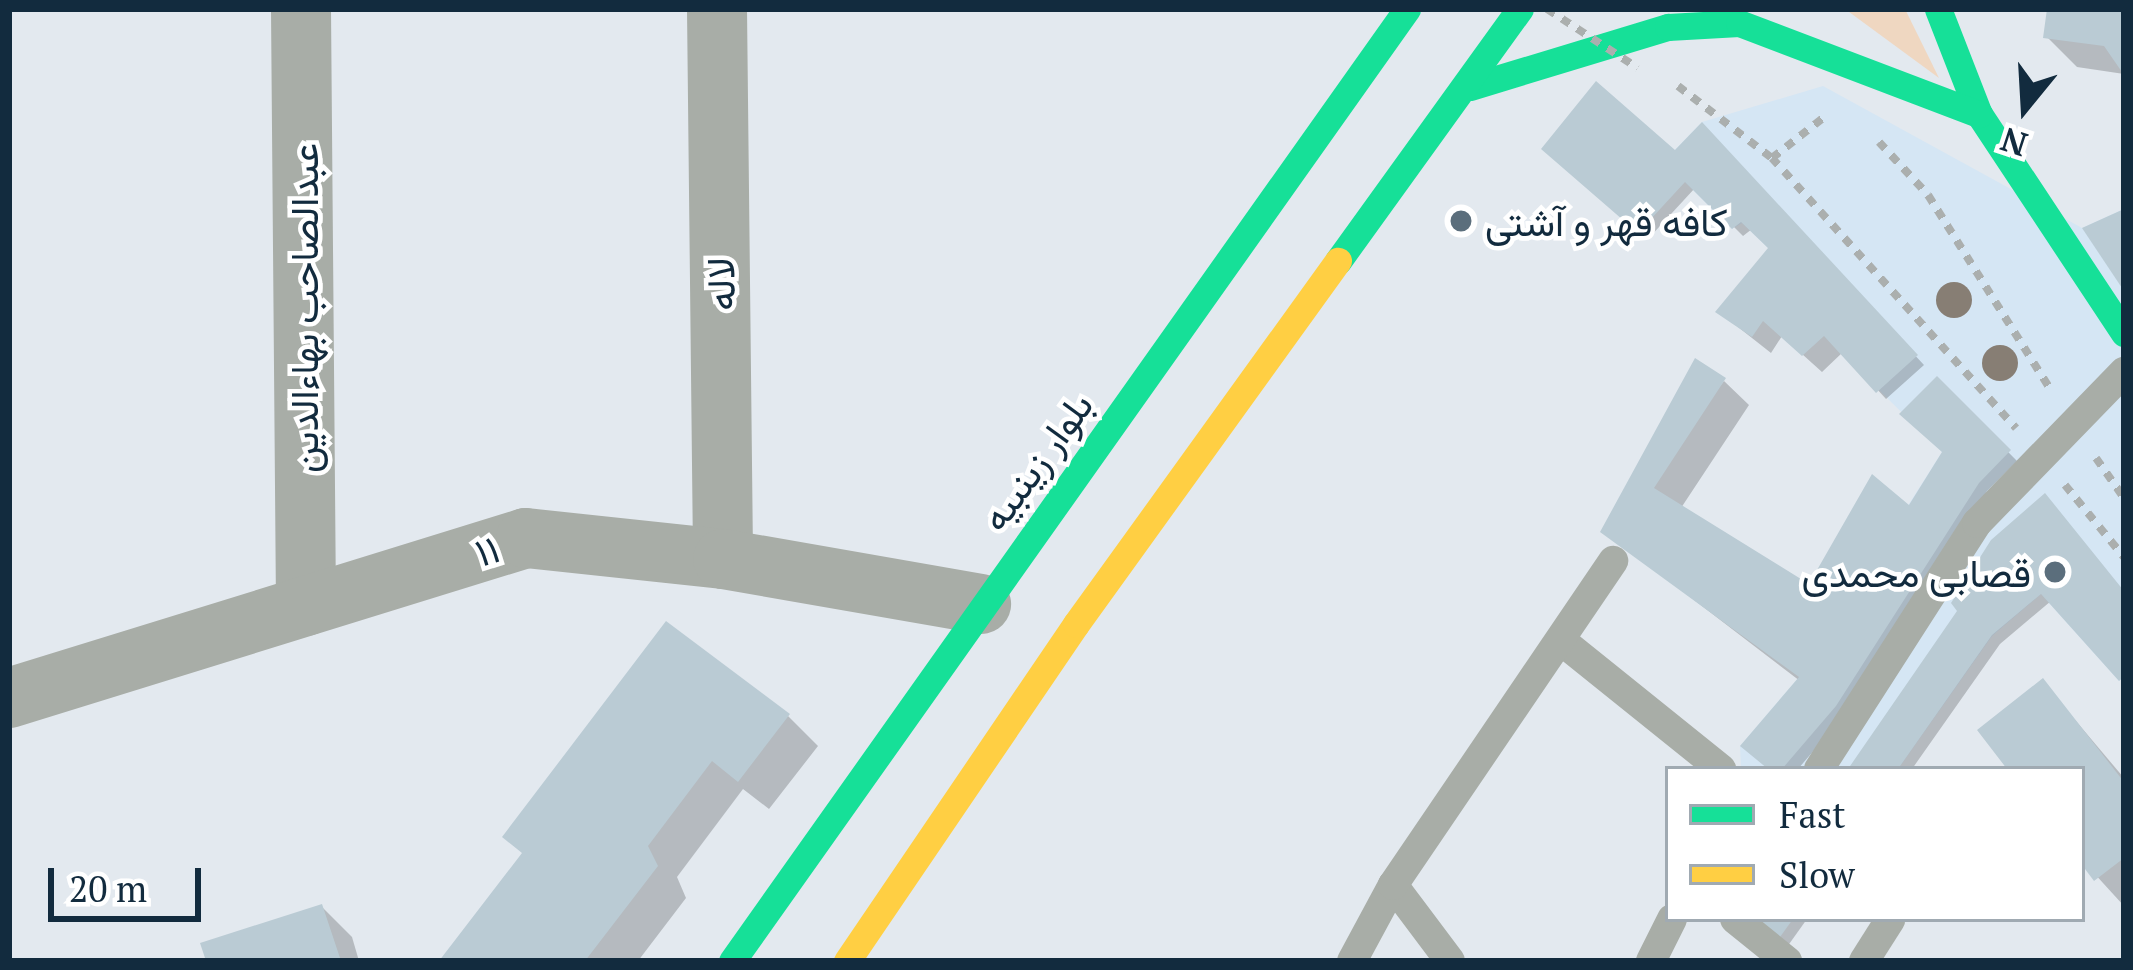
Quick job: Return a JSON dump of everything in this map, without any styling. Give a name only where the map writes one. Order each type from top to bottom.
[{"type":"main road","name":"بلوار زینبیه","points":[[732,961],[1407,9]]},
{"type":"main road","points":[[847,961],[1076,624],[1470,87],[1520,9]]},
{"type":"main road","points":[[1938,9],[1979,114],[2124,333]]},
{"type":"main road","points":[[1470,87],[1668,27],[1737,16],[1979,114]]},
{"type":"street","name":"عبدالصاحب بهاءالدین","points":[[301,9],[306,606]]},
{"type":"street","name":"لاله","points":[[717,9],[724,559]]},
{"type":"street","name":"۱۱","points":[[9,698],[526,538],[724,559],[981,604]]},
{"type":"lane","points":[[1821,766],[1977,523],[2124,373]]},
{"type":"lane","points":[[1352,961],[1393,885],[1563,642],[1613,561]]},
{"type":"lane","points":[[1563,642],[1717,766]]},
{"type":"lane","points":[[1393,885],[1450,961]]},
{"type":"lane","points":[[1651,961],[1670,922]]},
{"type":"lane","points":[[1739,922],[1787,961]]},
{"type":"lane","points":[[1864,961],[1889,922]]},
{"type":"path","points":[[1547,9],[1638,68]]},
{"type":"path","points":[[1692,92],[1772,158],[2040,454],[2124,557]]},
{"type":"path","points":[[1772,158],[1834,110]]},
{"type":"path","points":[[1868,135],[1928,195],[2124,498]]},
{"type":"shaded area","points":[[1845,9],[1905,9],[1939,78]]},
{"type":"shaded area","points":[[1823,86],[2082,228],[2124,209],[2124,677],[2119,681],[2041,594],[1992,636],[1900,766],[1741,766],[1740,746],[1799,677],[1942,452],[1824,336],[1836,324],[1768,248],[1742,223],[1732,229],[1664,161],[1702,122]]},
{"type":"building","points":[[2047,9],[2124,9],[2124,75],[2104,46],[2043,38]]},
{"type":"building","points":[[1596,81],[1675,150],[1702,122],[1918,355],[1876,393],[1824,336],[1802,356],[1763,321],[1752,337],[1715,312],[1768,248],[1741,222],[1732,229],[1685,182],[1638,233],[1541,149]]},
{"type":"building","points":[[2124,209],[2124,291],[2082,228]]},
{"type":"building","points":[[1695,358],[1726,378],[1654,488],[1809,584],[1872,474],[1909,505],[1942,452],[1899,414],[1937,376],[2011,450],[1979,483],[1836,706],[1785,766],[1764,766],[1740,746],[1799,677],[1600,532]]},
{"type":"building","points":[[2045,493],[2124,591],[2124,677],[2119,681],[2041,594],[1992,635],[1900,766],[1850,766],[1957,611],[1951,603],[1991,540]]},
{"type":"building","points":[[666,621],[790,714],[738,782],[712,761],[648,846],[658,866],[585,961],[439,961],[522,853],[502,837]]},
{"type":"building","points":[[2043,678],[2124,782],[2124,858],[2094,881],[2085,869],[2085,766],[2005,766],[1977,730]]},
{"type":"building","points":[[322,904],[341,961],[206,961],[200,943]]},
{"type":"building","points":[[1750,922],[1791,922],[1777,941]]},
{"type":"traffic: fast","points":[[732,961],[1407,9]]},
{"type":"traffic: fast","points":[[1338,261],[1520,9]]},
{"type":"traffic: fast","points":[[1938,9],[1979,114],[2124,333]]},
{"type":"traffic: fast","points":[[1470,87],[1668,27],[1739,23],[1979,114]]},
{"type":"traffic: slow","points":[[847,961],[1076,624],[1338,261]]},
{"type":"place","name":"کافه قهر و آشتی","points":[[1461,221]]},
{"type":"place","name":"قصابی محمدی","points":[[2055,572]]}]
